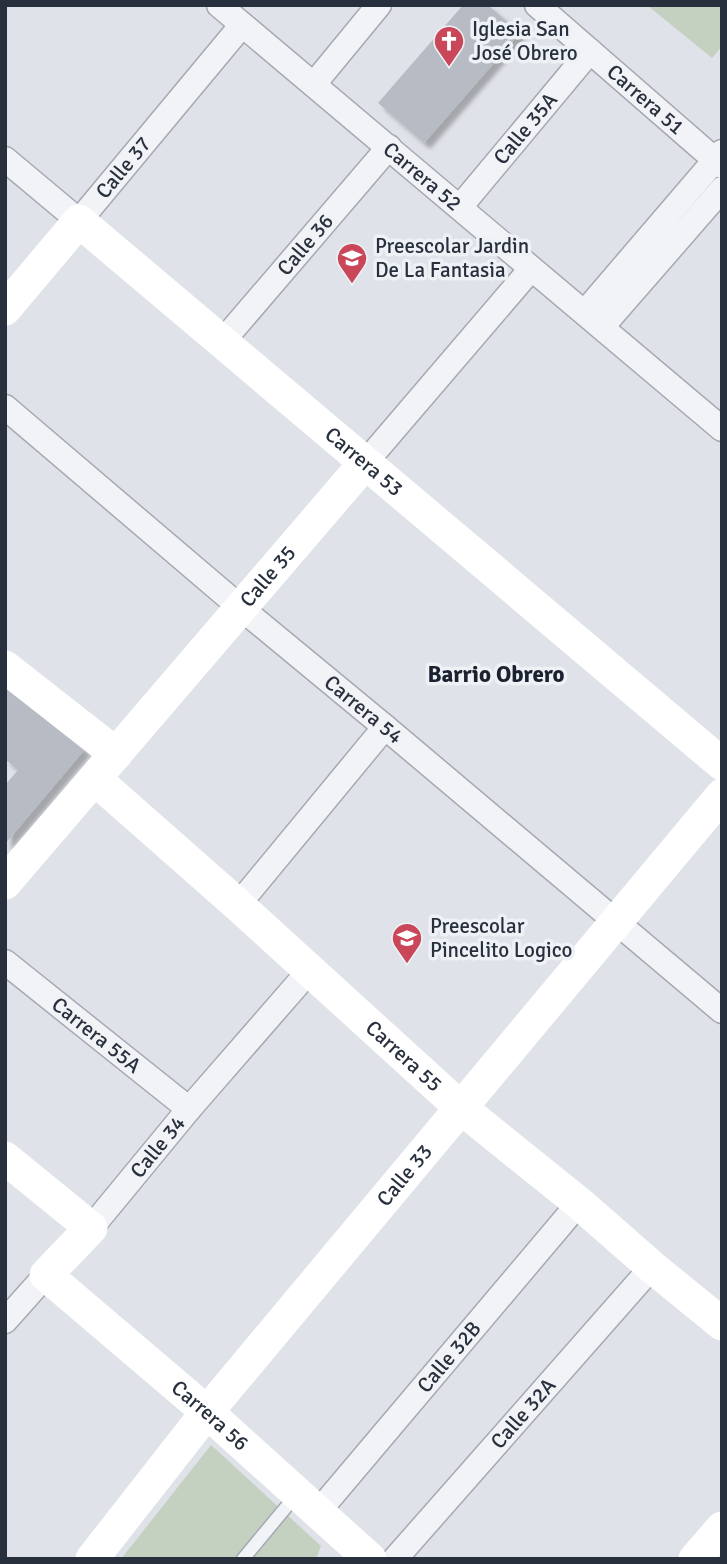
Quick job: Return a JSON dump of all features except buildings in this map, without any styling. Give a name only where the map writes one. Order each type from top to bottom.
[{"type":"street","name":"Carrera 52","points":[[219,5],[722,429]]},
{"type":"street","points":[[314,84],[379,5]]},
{"type":"street","name":"Carrera 51","points":[[537,5],[720,159]]},
{"type":"street","name":"Calle 37","points":[[5,309],[242,25]]},
{"type":"street","name":"Calle 35A","points":[[460,207],[590,51]]},
{"type":"street","name":"Calle 36","points":[[222,342],[389,147]]},
{"type":"street","name":"Carrera 53","points":[[5,159],[722,764]]},
{"type":"street","points":[[594,320],[720,159]]},
{"type":"street","points":[[594,320],[722,189]]},
{"type":"street","name":"Calle 35","points":[[5,883],[531,269]]},
{"type":"street","name":"Carrera 54","points":[[5,407],[722,1011]]},
{"type":"street","name":"Carrera 55","points":[[5,667],[106,766],[238,905],[461,1108],[722,1324]]},
{"type":"street","points":[[238,905],[385,727]]},
{"type":"street","name":"Calle 33","points":[[92,1559],[207,1412],[722,795]]},
{"type":"street","name":"Carrera 55A","points":[[5,962],[189,1109]]},
{"type":"street","name":"Calle 34","points":[[5,1321],[91,1228],[189,1109],[310,970]]},
{"type":"street","points":[[5,1158],[91,1228]]},
{"type":"street","name":"Calle 32B","points":[[308,1503],[579,1203]]},
{"type":"street","name":"Calle 32A","points":[[395,1559],[652,1267]]},
{"type":"street","name":"Carrera 56","points":[[46,1275],[207,1412],[370,1559]]},
{"type":"street","points":[[695,1559],[722,1528]]},
{"type":"lane","points":[[243,1559],[308,1503]]},
{"type":"green space","points":[[647,5],[722,5],[722,46],[712,58]]},
{"type":"green space","points":[[211,1445],[321,1546],[316,1559],[121,1559]]},
{"type":"place","name":"Iglesia San José Obrero","points":[[449,68]]},
{"type":"place","name":"Preescolar Jardin De La Fantasia","points":[[352,285]]},
{"type":"place","name":"Preescolar Pincelito Logico","points":[[407,965]]},
{"type":"district","name":"Barrio Obrero","points":[[496,674]]}]
